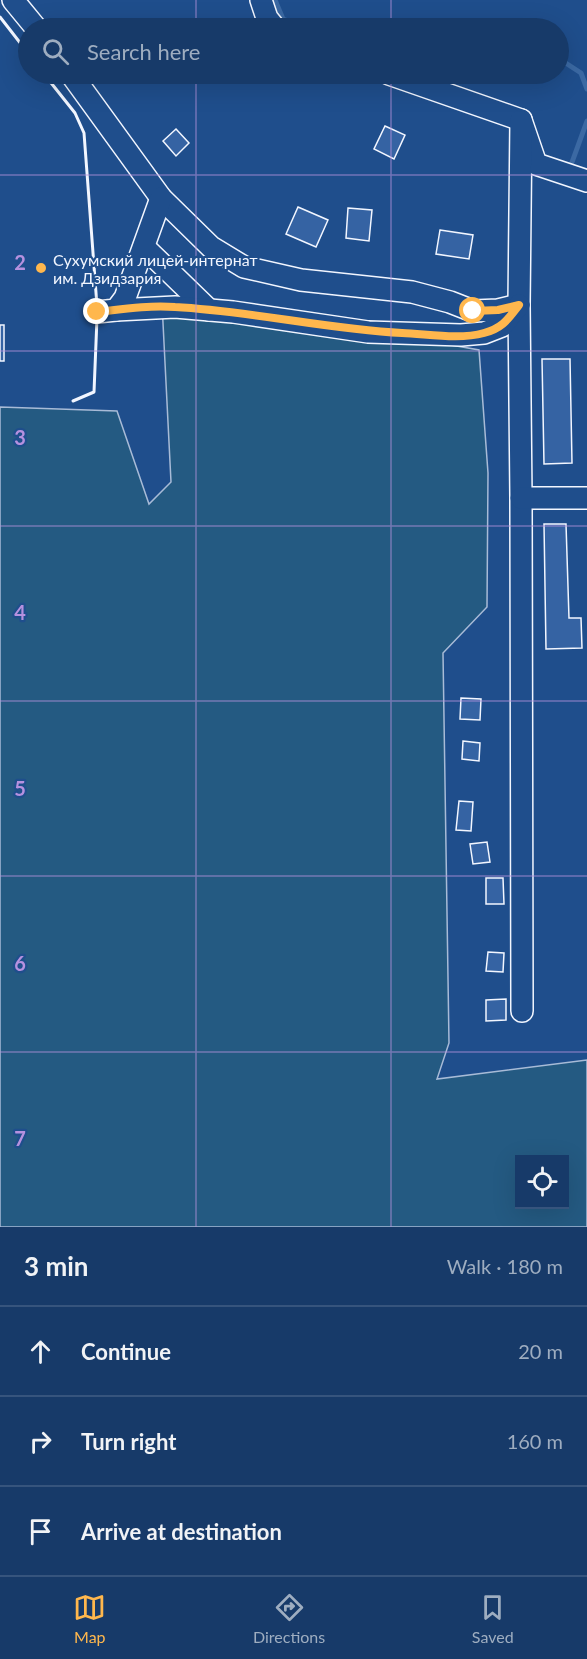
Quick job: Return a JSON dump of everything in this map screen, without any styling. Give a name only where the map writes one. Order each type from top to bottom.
[{"type":"street","points":[[13,0],[28,18]]},
{"type":"street","points":[[261,0],[267,18]]},
{"type":"street","points":[[78,84],[161,198],[211,247],[244,267],[301,280],[412,292],[473,311],[498,310],[519,305]]},
{"type":"street","points":[[418,84],[521,120]]},
{"type":"street","points":[[521,120],[536,164],[587,181]]},
{"type":"street","points":[[521,120],[519,305],[522,1011]]},
{"type":"street","points":[[161,198],[125,298],[107,311],[163,307],[209,310],[368,332],[462,335],[484,333],[502,326],[519,305]]},
{"type":"street","points":[[144,247],[209,310]]},
{"type":"street","points":[[521,498],[587,498]]},
{"type":"shaded area","points":[[162,303],[266,312],[479,350],[488,473],[487,607],[443,653],[449,1043],[437,1079],[587,1060],[587,1227],[0,1227],[0,407],[117,411],[149,504],[171,482]]},
{"type":"building","points":[[385,126],[405,135],[394,159],[374,149]]},
{"type":"building","points":[[176,129],[189,143],[176,156],[163,141]]},
{"type":"building","points":[[298,207],[328,220],[316,247],[286,234]]},
{"type":"building","points":[[348,208],[372,210],[369,241],[346,238]]},
{"type":"building","points":[[440,230],[473,235],[469,259],[436,254]]},
{"type":"building","points":[[0,325],[4,325],[4,361],[0,361]]},
{"type":"building","points":[[542,359],[570,359],[572,463],[544,464]]},
{"type":"building","points":[[544,524],[566,524],[569,618],[581,618],[582,648],[546,649]]},
{"type":"building","points":[[461,698],[481,699],[480,720],[460,719]]},
{"type":"building","points":[[463,741],[480,743],[479,761],[462,759]]},
{"type":"building","points":[[459,801],[473,802],[471,831],[456,830]]},
{"type":"building","points":[[487,842],[490,862],[473,864],[470,844]]},
{"type":"building","points":[[486,878],[503,878],[504,904],[486,904]]},
{"type":"building","points":[[488,952],[504,953],[503,972],[486,971]]},
{"type":"building","points":[[506,999],[506,1020],[486,1021],[486,1000]]},
{"type":"waterway","points":[[275,0],[283,18]]},
{"type":"waterway","points":[[569,65],[581,73],[587,89]]},
{"type":"waterway","points":[[576,170],[571,165],[587,121]]},
{"type":"wall","points":[[0,17],[18,40]]},
{"type":"wall","points":[[52,84],[75,113],[84,133],[97,306]]},
{"type":"wall","points":[[73,401],[94,392],[97,318]]},
{"type":"place","name":"Сухумский лицей-интернат им. Дзидзария","points":[[41,268]]},
{"type":"route","points":[[97,312],[175,307],[233,312],[368,332],[462,335],[484,333],[502,326],[519,305],[498,310],[473,311]]}]
